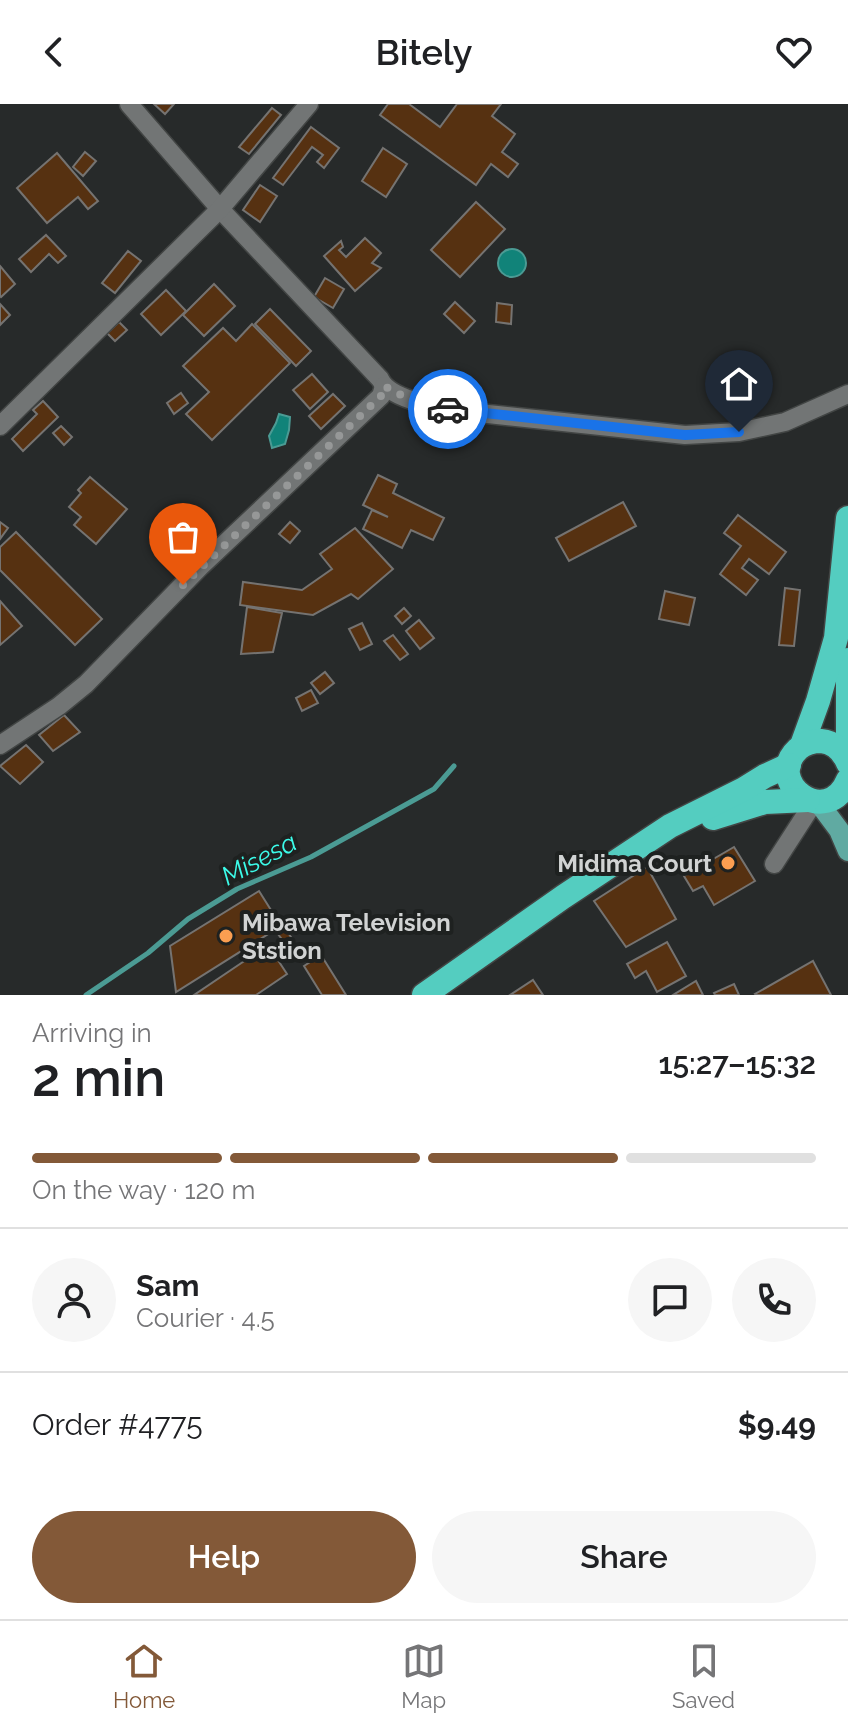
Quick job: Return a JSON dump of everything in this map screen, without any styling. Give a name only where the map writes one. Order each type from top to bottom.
[{"type":"highway","points":[[814,801],[794,790],[788,774],[818,701],[836,638],[848,518]]},
{"type":"highway","points":[[848,660],[848,734]]},
{"type":"highway","points":[[424,995],[654,837],[686,817],[744,789],[813,741],[825,741],[836,746],[848,763]]},
{"type":"highway","points":[[654,837],[765,802],[814,801],[836,797],[848,780]]},
{"type":"main road","points":[[814,801],[839,830],[848,851]]},
{"type":"street","points":[[129,104],[220,209],[384,386],[409,399],[460,411],[685,435],[739,432],[785,422],[848,394]]},
{"type":"street","points":[[0,426],[220,209],[309,104]]},
{"type":"street","points":[[0,745],[86,684],[201,566],[381,396],[384,386]]},
{"type":"street","points":[[774,864],[814,801]]},
{"type":"shaded area","points":[[512,249],[522,253],[526,263],[522,273],[512,277],[502,273],[498,263],[502,253]]},
{"type":"shaded area","points":[[279,414],[290,417],[289,430],[285,444],[272,448],[269,436]]},
{"type":"building","points":[[154,104],[174,104],[165,114]]},
{"type":"building","points":[[388,104],[409,104],[440,127],[457,104],[501,104],[492,116],[515,134],[502,152],[518,164],[508,177],[491,164],[476,185],[380,115]]},
{"type":"building","points":[[272,108],[281,115],[249,154],[239,147]]},
{"type":"building","points":[[311,127],[339,148],[324,168],[317,162],[323,155],[312,147],[283,185],[273,178]]},
{"type":"building","points":[[383,148],[407,164],[386,197],[362,181]]},
{"type":"building","points":[[85,152],[96,161],[83,176],[73,167]]},
{"type":"building","points":[[57,153],[98,201],[88,209],[78,197],[47,223],[17,188]]},
{"type":"building","points":[[260,185],[277,196],[260,222],[243,210]]},
{"type":"building","points":[[476,202],[505,229],[460,277],[431,250]]},
{"type":"building","points":[[46,235],[66,256],[58,263],[49,254],[31,272],[19,259]]},
{"type":"building","points":[[365,238],[381,253],[372,263],[381,268],[355,291],[324,256],[341,241],[343,247],[339,250],[346,257]]},
{"type":"building","points":[[128,251],[141,261],[115,293],[102,283]]},
{"type":"building","points":[[0,266],[15,284],[1,297],[0,296]]},
{"type":"building","points":[[325,278],[344,289],[333,308],[314,297]]},
{"type":"building","points":[[214,284],[235,306],[204,336],[183,315]]},
{"type":"building","points":[[166,290],[186,311],[161,335],[141,314]]},
{"type":"building","points":[[455,302],[475,321],[464,333],[444,314]]},
{"type":"building","points":[[497,303],[512,305],[511,324],[496,322]]},
{"type":"building","points":[[0,304],[10,315],[0,325]]},
{"type":"building","points":[[270,309],[311,351],[296,366],[255,324]]},
{"type":"building","points":[[119,322],[127,330],[115,341],[107,333]]},
{"type":"building","points":[[252,324],[290,363],[212,440],[186,414],[209,392],[183,366],[223,328],[236,341]]},
{"type":"building","points":[[312,374],[328,392],[310,409],[293,390]]},
{"type":"building","points":[[181,393],[188,403],[174,414],[167,403]]},
{"type":"building","points":[[333,394],[345,406],[321,429],[309,416]]},
{"type":"building","points":[[43,401],[58,417],[23,451],[12,439],[37,414],[33,410]]},
{"type":"building","points":[[61,426],[72,437],[64,445],[53,433]]},
{"type":"building","points":[[378,475],[397,484],[393,493],[444,518],[433,540],[411,530],[402,548],[363,529],[372,510],[388,517],[363,505]]},
{"type":"building","points":[[90,477],[127,509],[96,544],[74,525],[81,517],[69,507]]},
{"type":"building","points":[[623,502],[636,526],[569,561],[556,538]]},
{"type":"building","points":[[738,515],[786,552],[769,574],[749,559],[742,568],[758,580],[746,595],[720,574],[741,546],[724,533]]},
{"type":"building","points":[[0,522],[8,528],[0,539]]},
{"type":"building","points":[[290,522],[300,531],[290,543],[279,534]]},
{"type":"building","points":[[355,528],[393,569],[358,599],[351,594],[313,615],[240,605],[243,582],[302,590],[332,569],[320,554]]},
{"type":"building","points":[[16,532],[102,619],[75,645],[0,570],[0,547]]},
{"type":"building","points":[[785,588],[800,590],[794,646],[779,645]]},
{"type":"building","points":[[665,591],[695,598],[689,625],[659,619]]},
{"type":"building","points":[[0,601],[22,626],[0,645]]},
{"type":"building","points":[[247,607],[282,613],[273,652],[241,654]]},
{"type":"building","points":[[404,608],[411,616],[402,624],[395,616]]},
{"type":"building","points":[[419,620],[434,638],[420,649],[406,631]]},
{"type":"building","points":[[362,623],[372,644],[360,650],[349,629]]},
{"type":"building","points":[[393,635],[408,654],[400,660],[384,641]]},
{"type":"building","points":[[325,672],[334,683],[320,694],[311,683]]},
{"type":"building","points":[[311,690],[318,703],[302,711],[296,698]]},
{"type":"building","points":[[64,715],[80,732],[53,751],[39,735]]},
{"type":"building","points":[[26,745],[43,762],[20,784],[0,766]]},
{"type":"building","name":"Midima Court","points":[[734,847],[755,881],[714,905],[703,886],[693,891],[684,876]]},
{"type":"building","points":[[647,867],[676,919],[626,947],[594,901]]},
{"type":"building","name":"Mibawa Television Ststion","points":[[259,891],[281,926],[176,992],[170,946]]},
{"type":"building","points":[[285,929],[291,937],[284,942],[278,934]]},
{"type":"building","points":[[667,942],[686,976],[657,992],[646,971],[635,978],[627,964]]},
{"type":"building","points":[[268,945],[287,974],[256,995],[194,995]]},
{"type":"building","points":[[321,955],[346,995],[322,995],[304,966]]},
{"type":"building","points":[[813,961],[831,995],[755,994]]},
{"type":"building","points":[[533,980],[543,995],[510,995]]},
{"type":"building","points":[[696,981],[703,995],[673,995]]},
{"type":"building","points":[[734,984],[739,995],[715,995],[714,993]]},
{"type":"waterway","name":"Misesa","points":[[86,995],[148,953],[188,919],[237,889],[311,857],[434,789],[454,766]]},
{"type":"way so far","points":[[183,585],[381,396],[384,386],[409,399],[448,409]]},
{"type":"place","name":"Midima Court","points":[[728,863]]},
{"type":"place","name":"Mibawa Television Ststion","points":[[226,936]]},
{"type":"route","points":[[448,409],[685,435],[739,432]]}]
